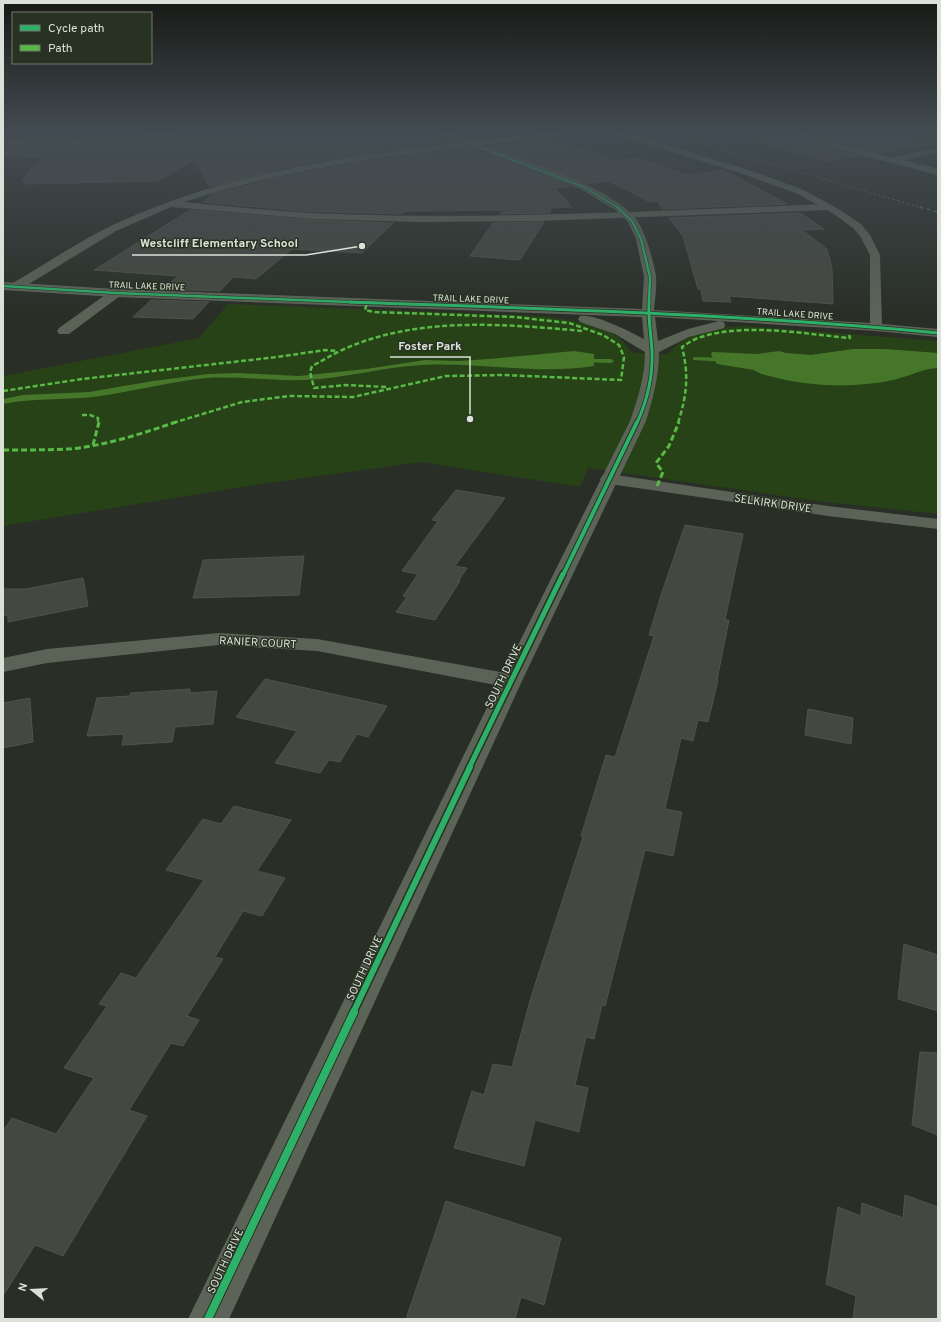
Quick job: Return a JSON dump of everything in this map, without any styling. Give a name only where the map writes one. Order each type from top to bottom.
[{"type":"street","points":[[9,287],[114,229],[170,204],[200,194]]},
{"type":"street","name":"SOUTH DRIVE","points":[[208,1319],[609,478],[644,408],[652,364],[648,313],[650,277],[641,239],[632,221],[626,214],[597,194]]},
{"type":"street","points":[[805,194],[857,226],[865,235],[875,255],[876,327]]},
{"type":"street","points":[[170,204],[254,212],[361,218],[454,219],[828,207]]},
{"type":"street","name":"TRAIL LAKE DRIVE","points":[[9,287],[116,293],[648,313],[876,327],[938,333]]},
{"type":"street","points":[[64,330],[116,293]]},
{"type":"street","points":[[536,309],[578,317],[608,325],[630,336],[652,350],[671,339],[695,329],[750,319]]},
{"type":"street","name":"SELKIRK DRIVE","points":[[609,478],[828,511],[938,524]]},
{"type":"street","name":"RANIER COURT","points":[[3,665],[47,656],[219,639],[318,645],[512,681]]},
{"type":"shaded area","points":[[228,304],[543,316],[592,325],[611,332],[633,353],[668,354],[684,340],[703,332],[713,329],[745,326],[938,341],[938,514],[817,501],[588,468],[580,487],[421,462],[247,486],[3,526],[3,376],[199,338]]},
{"type":"shaded area","points":[[853,349],[885,349],[938,353],[938,368],[927,369],[899,379],[879,383],[821,385],[791,381],[765,375],[754,370],[717,364],[711,355],[712,352],[757,354],[779,351],[811,355]]},
{"type":"shaded area","points":[[574,351],[594,354],[594,366],[530,369],[465,365],[422,365],[303,380],[206,378],[93,397],[26,401],[3,404],[3,399],[23,395],[89,392],[153,381],[208,374],[238,373],[299,376],[366,369],[425,360],[459,361]]},
{"type":"building","points":[[214,194],[560,194],[572,207],[549,208],[551,211],[549,213],[500,214],[503,210],[405,211],[400,214],[300,211],[203,202]]},
{"type":"building","points":[[635,194],[768,194],[787,204],[663,209],[657,201],[649,202]]},
{"type":"building","points":[[190,210],[314,220],[393,223],[362,253],[292,249],[256,279],[233,277],[220,291],[163,289],[178,276],[94,270]]},
{"type":"building","points":[[800,213],[824,229],[802,230],[827,249],[832,268],[833,304],[729,296],[731,302],[703,301],[701,290],[698,289],[683,236],[669,218]]},
{"type":"building","points":[[544,222],[520,260],[470,256],[493,223]]},
{"type":"building","points":[[151,300],[209,302],[193,319],[133,317]]},
{"type":"building","points":[[456,490],[505,498],[455,566],[467,568],[435,620],[396,612],[407,597],[403,596],[418,574],[402,571],[438,521],[432,520]]},
{"type":"building","points":[[685,525],[743,534],[725,620],[729,620],[718,680],[708,722],[698,720],[693,741],[681,738],[665,809],[682,812],[673,856],[645,850],[605,1006],[602,1005],[594,1039],[586,1037],[575,1085],[588,1088],[579,1132],[535,1120],[524,1166],[454,1148],[472,1091],[484,1095],[493,1064],[512,1067],[531,997],[583,837],[581,836],[606,755],[615,757],[654,636],[649,635],[661,595]]},
{"type":"building","points":[[304,556],[299,595],[193,598],[203,560]]},
{"type":"building","points":[[83,578],[88,606],[8,622],[8,616],[3,615],[3,589],[26,589]]},
{"type":"building","points":[[265,679],[387,706],[368,737],[357,734],[340,762],[329,760],[320,773],[275,763],[297,731],[236,717]]},
{"type":"building","points":[[190,689],[190,693],[217,691],[213,724],[175,727],[172,742],[122,745],[124,734],[87,736],[97,698],[130,696],[131,693]]},
{"type":"building","points":[[30,698],[33,742],[3,748],[3,703]]},
{"type":"building","points":[[808,709],[853,718],[851,744],[805,735]]},
{"type":"building","points":[[234,806],[291,820],[257,871],[285,878],[262,916],[243,911],[215,957],[223,959],[187,1016],[199,1020],[183,1046],[171,1043],[129,1110],[147,1116],[63,1256],[35,1245],[3,1296],[3,1131],[12,1118],[56,1134],[94,1078],[64,1068],[107,1006],[99,1004],[121,973],[136,978],[204,880],[166,870],[203,819],[221,824]]},
{"type":"building","points":[[904,944],[938,955],[938,1011],[898,999]]},
{"type":"building","points":[[920,1052],[938,1053],[938,1135],[912,1125]]},
{"type":"building","points":[[905,1195],[938,1207],[938,1319],[853,1319],[856,1296],[826,1284],[838,1207],[861,1216],[862,1203],[903,1218]]},
{"type":"building","points":[[446,1201],[561,1238],[544,1305],[521,1297],[515,1319],[406,1319]]},
{"type":"waterway","points":[[695,359],[727,360]]},
{"type":"waterway","points":[[581,361],[611,361]]},
{"type":"railway","points":[[874,194],[923,208]]},
{"type":"railway","points":[[920,207],[938,212]]},
{"type":"marked path","points":[[3,450],[68,449],[84,447],[147,432],[196,415],[242,402],[289,396],[353,397],[446,376],[503,375],[621,380],[624,361],[621,347],[608,338],[586,328],[569,323],[533,318],[375,312],[365,310],[367,303]]},
{"type":"marked path","points":[[386,387],[346,385],[314,388],[310,372],[312,366],[342,350],[374,338],[408,331],[443,326],[479,325],[583,331]]},
{"type":"marked path","points":[[657,486],[663,472],[656,463],[669,446],[679,422],[685,397],[687,372],[682,347],[696,338],[716,333],[738,331],[787,332],[850,338],[849,335]]},
{"type":"marked path","points":[[3,391],[82,379],[277,357],[325,350],[337,351]]},
{"type":"marked path","points":[[82,415],[90,415],[98,418],[99,421],[93,445]]},
{"type":"cycle path","points":[[208,1319],[511,681],[638,421],[647,395],[652,364],[648,313],[650,277],[641,239],[632,221],[619,208],[595,194]]},
{"type":"cycle path","points":[[3,286],[116,293],[648,313],[876,327],[938,333]]},
{"type":"place","name":"Westcliff Elementary School","points":[[362,246]]},
{"type":"place","name":"Foster Park","points":[[470,419]]}]
